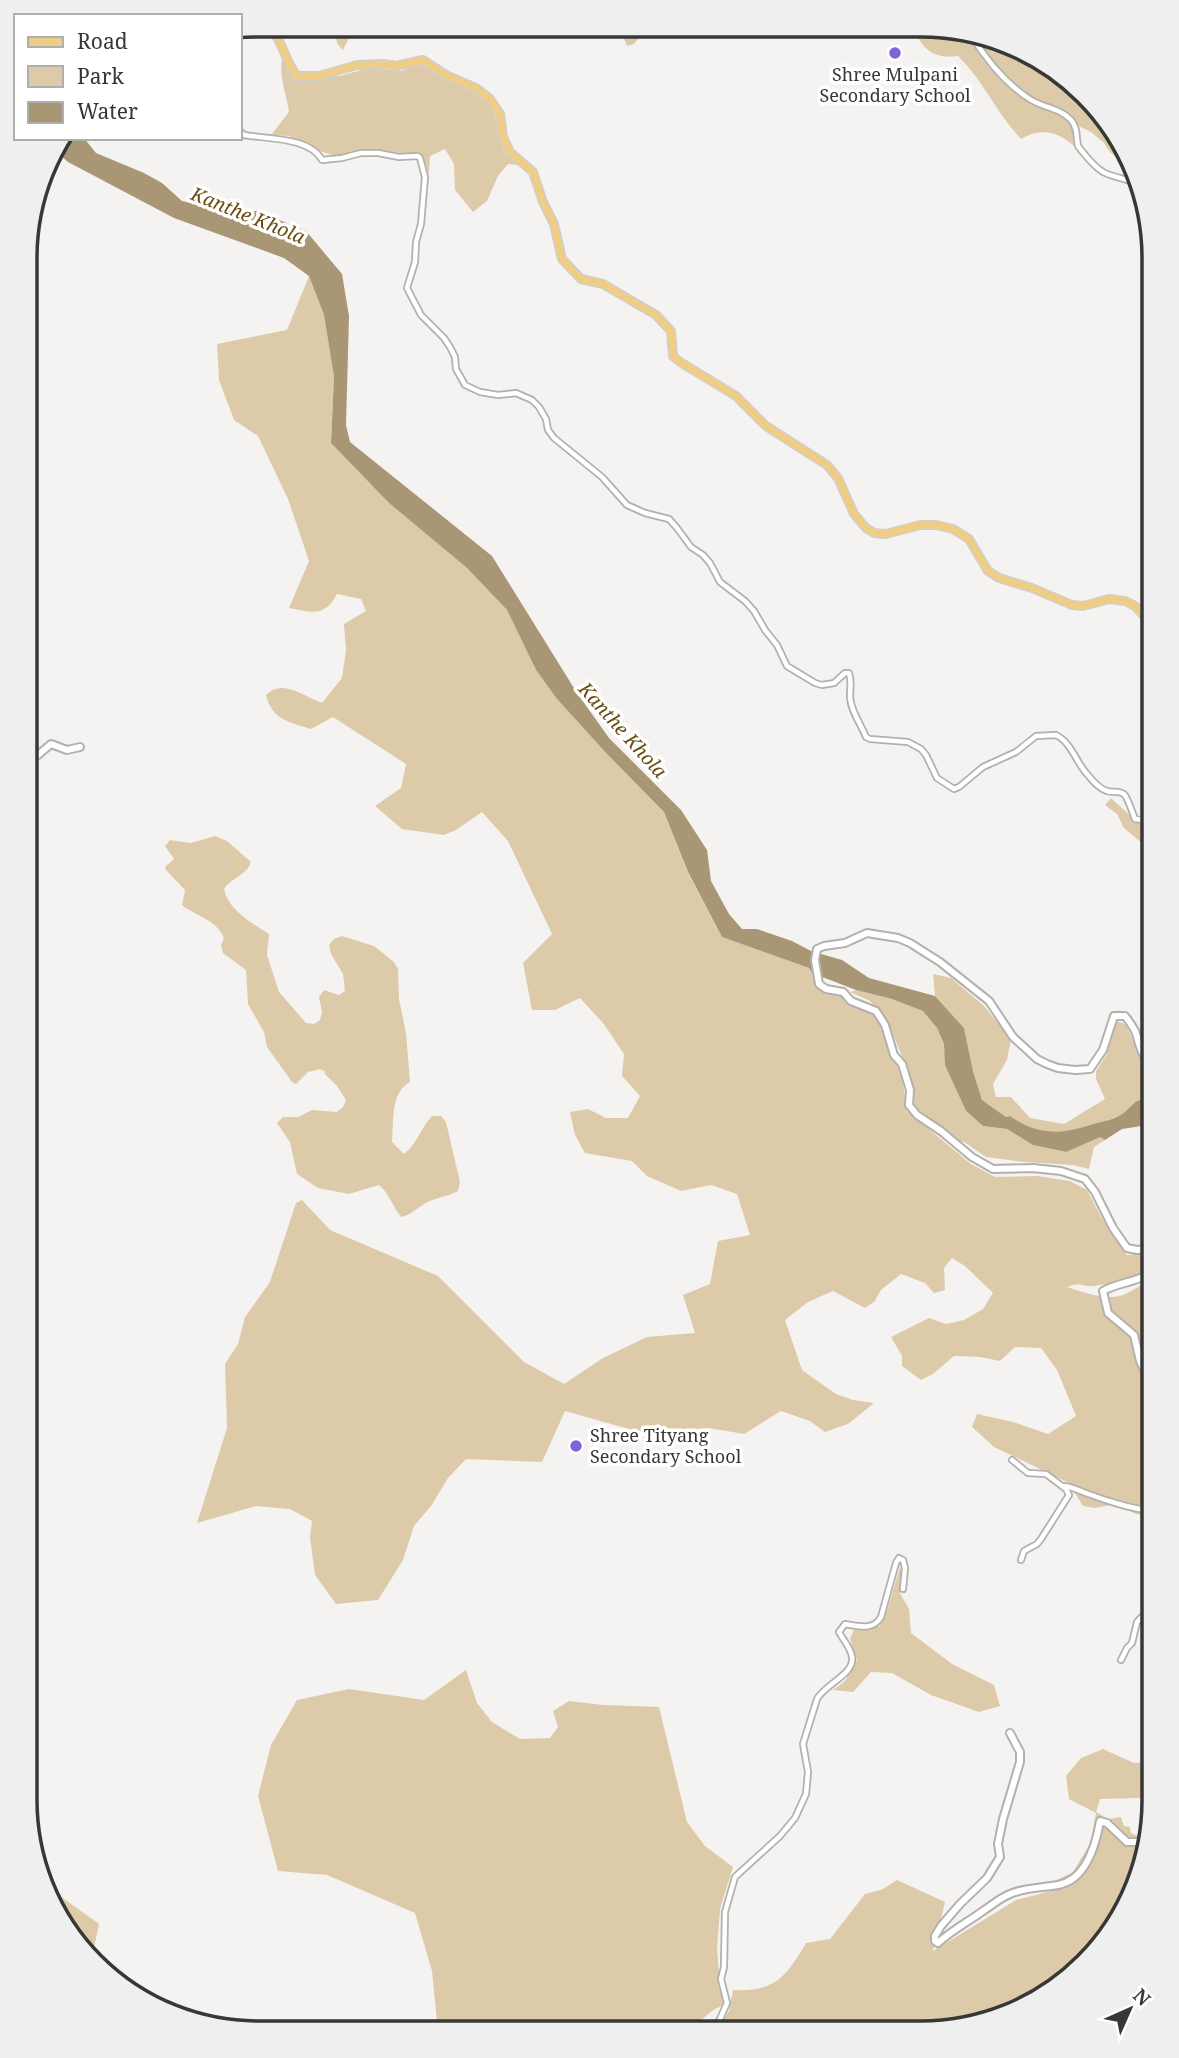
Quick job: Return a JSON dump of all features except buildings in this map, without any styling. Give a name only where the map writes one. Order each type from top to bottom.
[{"type":"main road","points":[[278,37],[288,64],[297,76],[319,76],[356,65],[396,66],[423,60],[446,75],[476,88],[490,99],[500,114],[503,137],[510,152],[533,172],[554,224],[562,259],[572,271],[582,279],[603,284],[656,315],[671,331],[673,356],[736,396],[766,426],[827,465],[838,478],[854,514],[866,528],[874,533],[886,534],[920,525],[953,529],[970,539],[988,571],[999,578],[1072,605],[1083,606],[1109,599],[1125,601],[1142,613]]},
{"type":"street","points":[[978,45],[982,54],[1028,99],[1041,106],[1057,109],[1071,120],[1076,128],[1078,146],[1101,170],[1127,179]]},
{"type":"street","points":[[242,133],[292,141],[319,153],[322,160],[361,153],[418,156],[425,177],[415,262],[407,288],[421,315],[450,347],[459,377],[465,385],[480,392],[498,395],[516,393],[532,400],[546,419],[548,430],[554,438],[602,477],[626,505],[668,519],[691,547],[703,555],[720,582],[754,611],[791,669],[822,685],[834,684],[845,673],[849,673],[853,711],[866,737],[908,742],[921,749],[937,778],[954,789],[983,766],[1016,752],[1036,736],[1060,736],[1098,786],[1106,791],[1124,794],[1129,800],[1135,819],[1142,820]]},
{"type":"street","points":[[37,755],[51,744],[67,750],[79,747]]},
{"type":"street","points":[[1142,1052],[1133,1026],[1125,1016],[1118,1015],[1114,1016],[1103,1050],[1090,1069],[1075,1070],[1046,1064],[1013,1037],[989,1001],[921,948],[898,937],[867,933],[845,943],[817,949],[819,984],[826,989],[843,992],[851,1001],[876,1012],[885,1025],[894,1055],[902,1064],[909,1090],[909,1105],[917,1115],[972,1157],[993,1169],[1032,1168],[1061,1171],[1085,1179],[1096,1192],[1112,1228],[1127,1248],[1142,1250]]},
{"type":"street","points":[[1142,1278],[1113,1285],[1103,1291],[1108,1313],[1134,1335],[1142,1365]]},
{"type":"street","points":[[1012,1460],[1028,1473],[1046,1474],[1068,1492],[1067,1500],[1037,1544],[1024,1551],[1020,1560]]},
{"type":"street","points":[[1062,1486],[1142,1510]]},
{"type":"street","points":[[719,2021],[727,2003],[721,1979],[724,1967],[725,1912],[734,1877],[780,1836],[795,1818],[806,1794],[807,1772],[803,1744],[817,1699],[820,1692],[841,1678],[852,1664],[852,1656],[839,1632],[845,1624],[870,1627],[878,1622],[896,1563],[900,1558],[905,1568],[903,1589]]},
{"type":"street","points":[[1121,1660],[1132,1643],[1137,1622],[1142,1617]]},
{"type":"street","points":[[1010,1733],[1020,1752],[1020,1762],[1003,1819],[998,1844],[1000,1857],[987,1878],[941,1926],[935,1941],[938,1942],[1010,1894],[1062,1885],[1074,1878],[1096,1844],[1101,1821],[1107,1823],[1127,1842],[1138,1842]]},
{"type":"green space","points":[[336,37],[350,37],[347,41],[343,50]]},
{"type":"green space","points":[[640,37],[634,44],[627,46],[624,39]]},
{"type":"green space","points":[[918,37],[973,43],[983,60],[1004,83],[1029,103],[1058,114],[1068,122],[1074,129],[1076,148],[1063,138],[1050,133],[1036,133],[1021,139],[958,56],[942,56],[930,52]]},
{"type":"green space","points":[[980,45],[1019,60],[1044,74],[1067,92],[1105,135],[1119,160],[1103,142],[1079,126],[1060,108],[1032,98],[1018,89],[993,64]]},
{"type":"green space","points":[[282,58],[291,74],[302,80],[340,76],[368,68],[401,71],[418,64],[432,68],[446,79],[483,96],[493,109],[504,152],[518,165],[508,164],[498,176],[487,201],[473,212],[455,190],[454,164],[445,149],[430,156],[429,174],[424,159],[419,155],[370,149],[335,156],[289,136],[271,135],[289,112],[282,79]]},
{"type":"green space","points":[[309,276],[324,315],[334,377],[331,443],[389,503],[467,568],[507,610],[536,670],[557,699],[664,812],[688,873],[722,937],[809,968],[816,986],[822,991],[842,995],[875,1015],[902,1077],[907,1111],[971,1164],[995,1177],[1037,1176],[1070,1181],[1087,1190],[1101,1217],[1127,1255],[1142,1254],[1142,1274],[1095,1286],[1067,1287],[1095,1295],[1116,1297],[1142,1286],[1142,1515],[1117,1504],[1094,1508],[1083,1506],[1069,1483],[994,1447],[972,1427],[977,1414],[1048,1434],[1076,1416],[1057,1370],[1041,1348],[1015,1347],[1000,1361],[954,1356],[933,1374],[921,1380],[902,1366],[902,1356],[891,1337],[929,1318],[946,1324],[964,1320],[983,1309],[993,1293],[965,1266],[952,1258],[944,1268],[945,1290],[934,1293],[925,1283],[901,1274],[881,1290],[874,1302],[865,1308],[833,1291],[808,1302],[785,1320],[802,1370],[836,1394],[874,1403],[848,1424],[825,1432],[810,1421],[781,1411],[744,1434],[709,1428],[643,1433],[565,1411],[542,1462],[466,1459],[448,1478],[431,1506],[414,1526],[403,1560],[378,1600],[336,1604],[315,1575],[310,1537],[312,1521],[290,1509],[256,1506],[197,1523],[227,1428],[225,1364],[238,1344],[245,1317],[270,1282],[296,1203],[302,1200],[330,1230],[438,1276],[524,1362],[564,1384],[603,1358],[647,1337],[695,1333],[683,1295],[710,1284],[718,1241],[750,1235],[737,1194],[711,1185],[681,1191],[647,1176],[632,1161],[585,1153],[575,1135],[570,1112],[588,1109],[606,1118],[628,1118],[640,1096],[622,1076],[624,1054],[603,1023],[580,998],[555,1010],[532,1010],[523,963],[552,934],[508,841],[482,812],[444,835],[402,829],[375,806],[401,788],[406,764],[333,717],[311,729],[282,719],[272,710],[266,695],[279,688],[293,690],[322,703],[342,678],[346,650],[344,624],[366,611],[361,599],[337,594],[327,607],[317,612],[289,608],[309,561],[288,499],[258,436],[234,420],[219,380],[217,344],[287,330]]},
{"type":"green space","points":[[1111,798],[1138,823],[1142,822],[1142,843],[1124,828],[1117,814],[1105,805]]},
{"type":"green space","points":[[215,836],[227,841],[251,862],[246,870],[224,889],[231,904],[242,915],[269,934],[267,955],[279,992],[306,1023],[314,1024],[320,1020],[322,1012],[319,997],[324,990],[339,995],[345,991],[343,974],[331,954],[329,945],[334,939],[342,936],[374,946],[394,962],[398,969],[399,999],[406,1033],[410,1082],[396,1100],[392,1142],[404,1154],[432,1116],[441,1116],[446,1122],[460,1182],[458,1191],[430,1201],[401,1217],[379,1185],[349,1194],[318,1188],[297,1174],[290,1142],[277,1123],[283,1117],[298,1117],[312,1110],[337,1112],[346,1100],[324,1073],[326,1072],[320,1069],[308,1072],[296,1084],[292,1082],[267,1047],[264,1032],[248,1004],[246,970],[223,953],[221,945],[224,938],[221,932],[206,919],[182,905],[185,890],[166,870],[165,867],[174,859],[165,846],[170,840],[191,843]]},
{"type":"green space","points":[[933,974],[951,978],[984,1006],[1011,1039],[1007,1060],[993,1084],[996,1097],[1011,1097],[1030,1118],[1064,1124],[1105,1099],[1096,1079],[1096,1071],[1107,1054],[1116,1021],[1126,1024],[1142,1058],[1142,1100],[1115,1118],[1061,1131],[1030,1128],[1010,1116],[1006,1117],[982,1100],[964,1028],[935,996]]},
{"type":"green space","points":[[856,990],[924,1011],[937,1028],[944,1044],[946,1065],[966,1111],[983,1126],[1007,1129],[1033,1145],[1065,1152],[1100,1136],[1105,1140],[1094,1147],[1089,1169],[1073,1165],[986,1157],[964,1142],[958,1141],[917,1108],[913,1101],[910,1076],[888,1022],[870,1001],[850,992]]},
{"type":"green space","points":[[900,1567],[900,1593],[909,1609],[911,1633],[952,1664],[994,1685],[1000,1706],[979,1712],[931,1695],[892,1673],[871,1672],[853,1692],[833,1690],[845,1681],[857,1660],[850,1639],[854,1630],[868,1630],[880,1626]]},
{"type":"green space","points":[[466,1670],[477,1703],[492,1722],[520,1739],[550,1738],[558,1727],[553,1711],[569,1701],[659,1707],[687,1822],[705,1846],[733,1867],[720,1909],[717,1949],[718,1985],[724,1997],[723,2005],[700,2021],[437,2021],[432,1971],[415,1913],[327,1875],[278,1871],[258,1796],[271,1745],[297,1700],[349,1689],[424,1700]]},
{"type":"green space","points":[[1103,1749],[1134,1763],[1142,1763],[1142,1796],[1100,1799],[1096,1812],[1108,1819],[1121,1817],[1124,1826],[1130,1827],[1131,1833],[1139,1837],[1131,1871],[1113,1911],[1097,1935],[1056,1976],[992,2010],[950,2019],[723,2021],[729,2011],[733,1990],[759,1988],[778,1980],[792,1965],[806,1943],[830,1939],[865,1894],[883,1889],[897,1880],[945,1902],[933,1951],[1016,1900],[1055,1890],[1055,1881],[1073,1872],[1091,1842],[1096,1813],[1069,1799],[1066,1776],[1081,1758]]},
{"type":"green space","points":[[59,1895],[99,1924],[94,1948],[74,1923]]},
{"type":"water","name":"Kanthe Khola","points":[[71,140],[86,140],[96,153],[162,183],[182,201],[232,213],[257,211],[306,231],[342,274],[349,316],[346,425],[350,442],[492,556],[577,693],[609,738],[681,810],[707,850],[711,881],[729,914],[742,929],[757,929],[792,941],[811,951],[842,960],[869,978],[935,996],[964,1028],[982,1100],[1006,1117],[1010,1116],[1031,1128],[1062,1131],[1115,1118],[1142,1100],[1142,1126],[1122,1129],[1105,1140],[1100,1137],[1066,1152],[1033,1145],[1007,1129],[983,1126],[966,1111],[945,1065],[944,1044],[937,1028],[923,1011],[892,999],[856,990],[812,973],[809,968],[722,937],[688,872],[664,812],[557,699],[536,670],[507,610],[467,568],[389,503],[331,443],[334,377],[324,315],[309,276],[284,258],[174,218],[62,156]]},
{"type":"place","name":"Shree Mulpani Secondary School","points":[[895,53]]},
{"type":"place","name":"Shree Tityang Secondary School","points":[[576,1446]]}]
